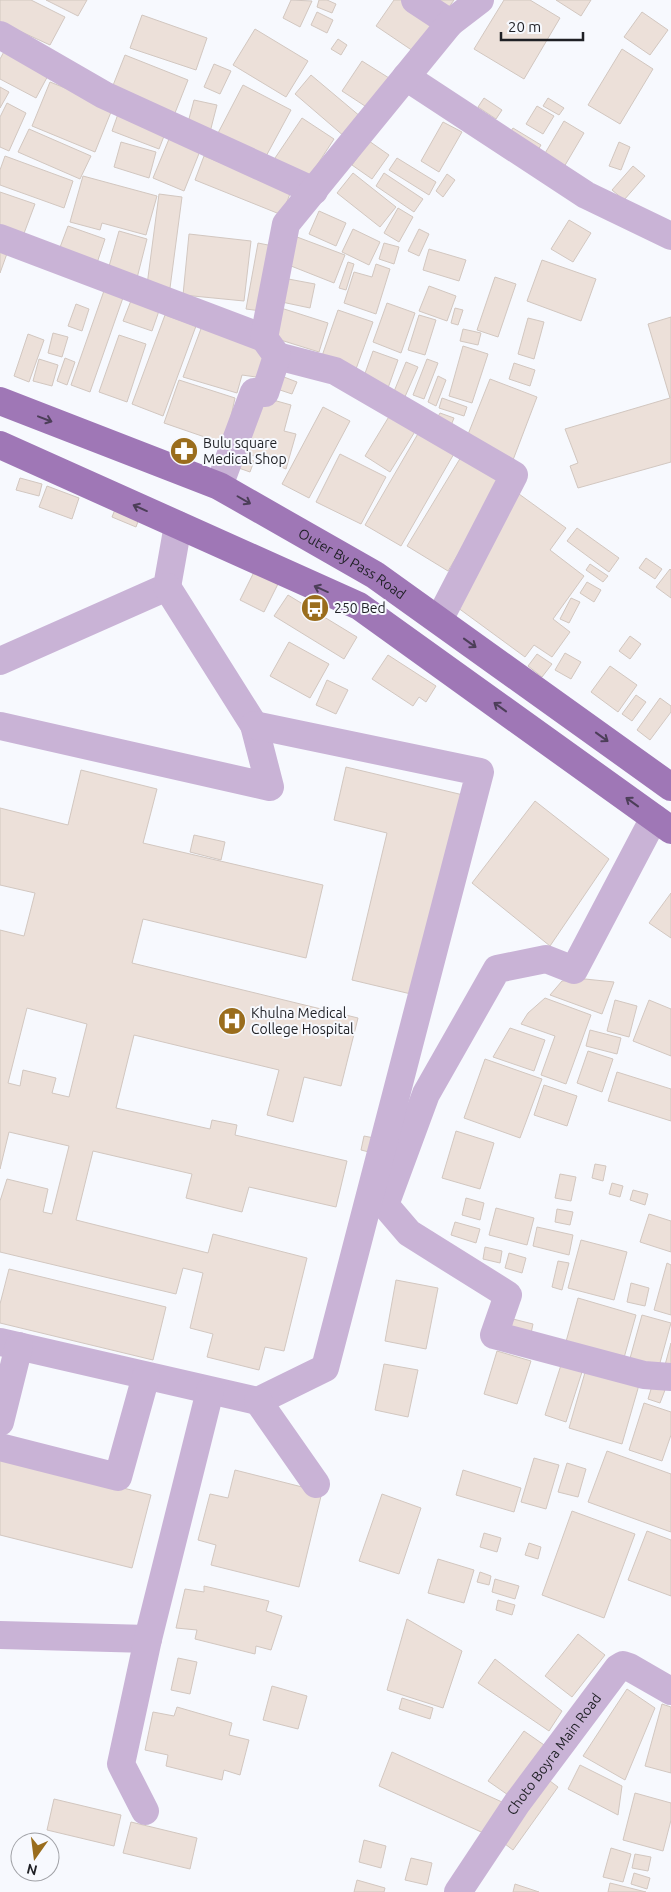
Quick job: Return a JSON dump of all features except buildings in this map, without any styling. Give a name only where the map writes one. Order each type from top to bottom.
[{"type":"main road","name":"Outer By Pass Road","points":[[0,401],[219,486],[375,575],[671,787]]},
{"type":"main road","points":[[0,445],[359,606],[663,824]]},
{"type":"street","points":[[415,0],[450,23]]},
{"type":"street","points":[[219,486],[254,392],[265,393],[286,224],[450,23],[480,0]]},
{"type":"street","points":[[0,35],[104,95],[314,191]]},
{"type":"street","points":[[406,77],[586,195],[671,236]]},
{"type":"street","points":[[0,238],[270,347],[335,371],[514,475],[439,620]]},
{"type":"street","points":[[0,726],[270,787],[254,725],[167,587],[178,525]]},
{"type":"street","points":[[0,660],[167,587]]},
{"type":"street","points":[[0,1422],[10,1344],[258,1401],[325,1368],[480,772],[254,725]]},
{"type":"street","points":[[663,824],[574,970],[546,959],[497,969],[426,1094],[385,1205],[409,1233],[508,1294],[494,1335],[644,1375],[671,1377]]},
{"type":"street","points":[[0,1447],[118,1477],[146,1376]]},
{"type":"street","points":[[145,1812],[120,1764],[148,1639],[210,1391]]},
{"type":"street","points":[[258,1401],[316,1484]]},
{"type":"street","points":[[0,1635],[148,1639]]},
{"type":"street","name":"Choto Boyra Main Road","points":[[458,1892],[517,1803],[618,1668],[623,1665],[629,1667],[671,1690]]},
{"type":"place","name":"Bulu square Medical Shop","points":[[184,451]]},
{"type":"place","name":"250 Bed","points":[[315,608]]},
{"type":"place","name":"Khulna Medical College Hospital","points":[[232,1021]]}]
